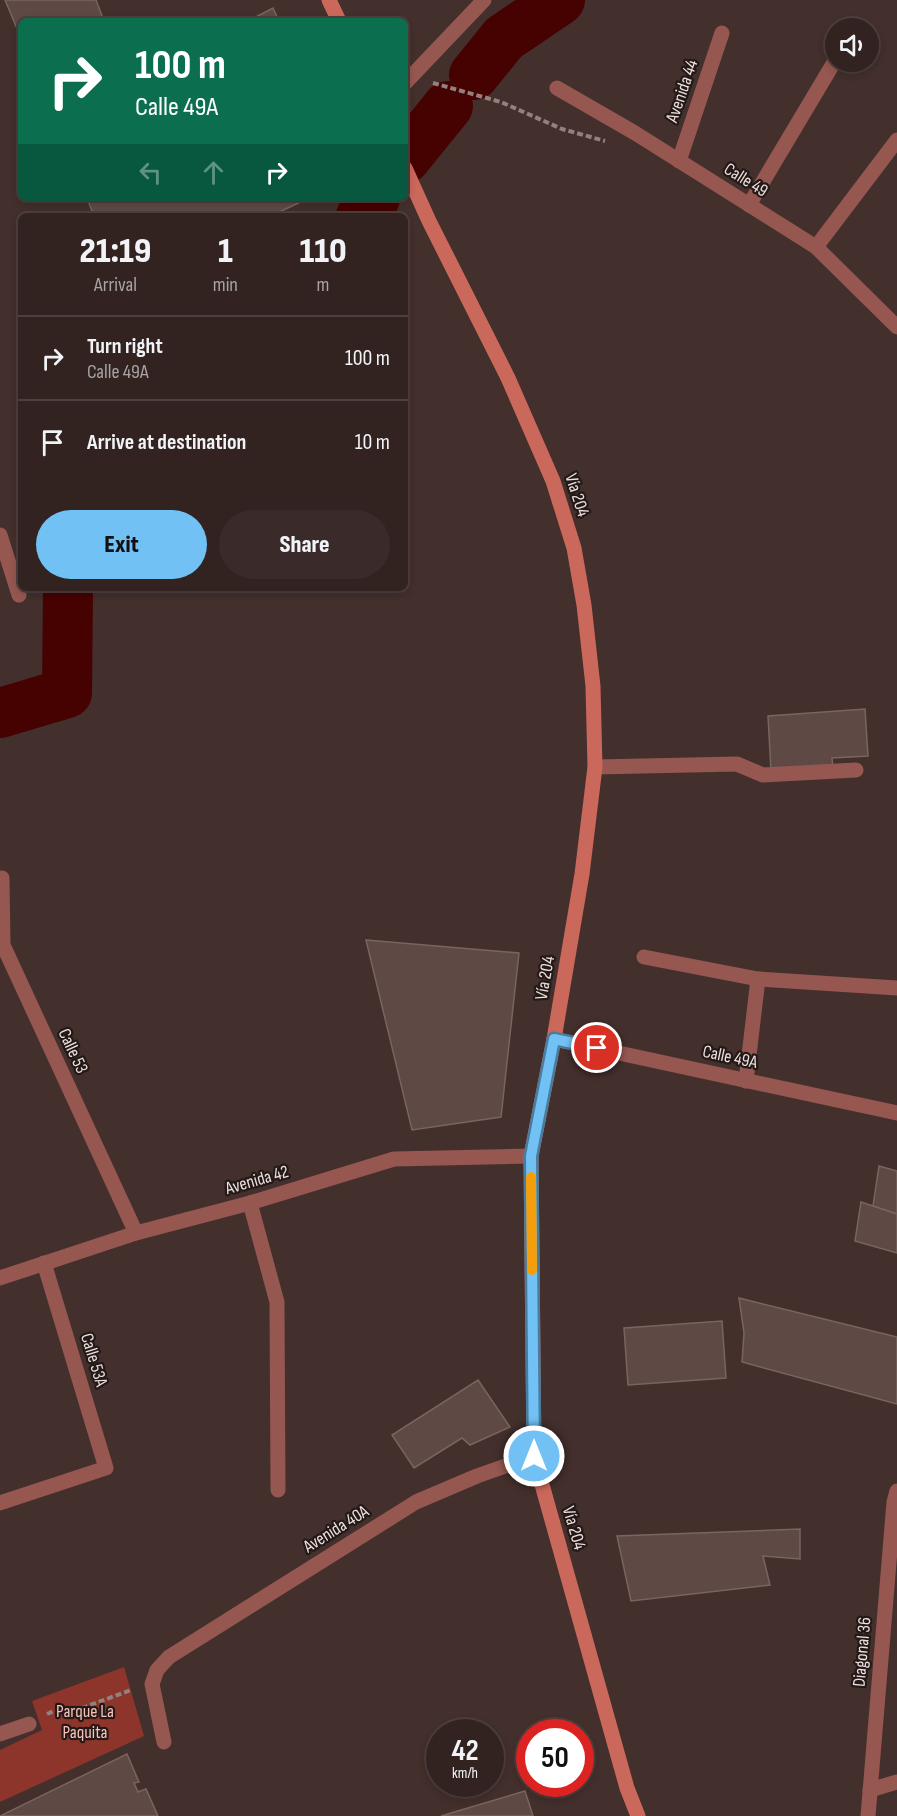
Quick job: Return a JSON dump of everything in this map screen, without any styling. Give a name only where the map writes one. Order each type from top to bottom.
[{"type":"main road","points":[[329,0],[338,18]]},
{"type":"main road","name":"Vía 204","points":[[408,175],[508,378],[553,481],[574,548],[584,605],[593,686],[595,767],[582,874],[554,1039],[531,1156],[534,1456],[627,1788],[638,1816]]},
{"type":"street","points":[[408,79],[484,0]]},
{"type":"street","name":"Avenida 44","points":[[679,161],[722,33]]},
{"type":"street","points":[[749,205],[828,72]]},
{"type":"street","name":"Calle 49","points":[[557,88],[635,133],[816,247],[897,327]]},
{"type":"street","points":[[816,247],[897,140]]},
{"type":"street","points":[[0,535],[19,595]]},
{"type":"street","points":[[595,767],[737,764],[763,775],[856,770]]},
{"type":"street","name":"Calle 53","points":[[2,878],[3,945],[136,1233]]},
{"type":"street","points":[[644,957],[758,979],[897,988]]},
{"type":"street","points":[[746,1081],[758,979]]},
{"type":"street","name":"Calle 49A","points":[[554,1039],[897,1113]]},
{"type":"street","name":"Avenida 42","points":[[0,1278],[136,1233],[250,1203],[394,1159],[531,1156]]},
{"type":"street","points":[[250,1203],[277,1302],[278,1490]]},
{"type":"street","name":"Calle 53A","points":[[0,1503],[106,1468],[44,1263]]},
{"type":"street","name":"Avenida 40A","points":[[152,1684],[157,1670],[169,1657],[416,1502],[477,1476],[534,1456]]},
{"type":"street","name":"Diagonal 36","points":[[868,1816],[894,1502],[897,1491]]},
{"type":"street","points":[[152,1684],[164,1742]]},
{"type":"street","points":[[1,1732],[29,1724]]},
{"type":"street","points":[[870,1790],[897,1782]]},
{"type":"path","points":[[408,80],[501,102],[561,129],[599,140],[617,141],[635,133]]},
{"type":"path","points":[[29,1724],[54,1711],[74,1711],[152,1684]]},
{"type":"green space","name":"Parque La Paquita","points":[[124,1667],[144,1736],[0,1802],[0,1750],[42,1730],[32,1701]]},
{"type":"building","points":[[5,0],[96,0],[103,18],[18,18],[18,31]]},
{"type":"building","points":[[273,8],[278,18],[254,18]]},
{"type":"building","points":[[88,201],[303,201],[277,213],[93,213]]},
{"type":"building","points":[[865,709],[868,756],[832,758],[833,767],[771,771],[768,716]]},
{"type":"building","points":[[366,940],[519,953],[501,1117],[412,1130]]},
{"type":"building","points":[[879,1166],[897,1171],[897,1214],[873,1206]]},
{"type":"building","points":[[861,1202],[897,1214],[897,1253],[855,1241]]},
{"type":"building","points":[[739,1298],[897,1337],[897,1404],[742,1362],[744,1333]]},
{"type":"building","points":[[722,1321],[726,1378],[628,1385],[624,1328]]},
{"type":"building","points":[[478,1380],[510,1427],[470,1445],[462,1438],[414,1468],[392,1435]]},
{"type":"building","points":[[800,1529],[800,1559],[763,1556],[770,1585],[631,1601],[617,1536]]},
{"type":"building","points":[[127,1754],[139,1782],[134,1783],[138,1792],[146,1789],[158,1816],[0,1816]]},
{"type":"building","points":[[516,1794],[516,1797],[527,1797],[533,1816],[441,1816]]},
{"type":"waterway","points":[[474,75],[504,38],[560,0]]},
{"type":"waterway","points":[[408,155],[448,106]]},
{"type":"waterway","points":[[363,213],[373,201]]},
{"type":"waterway","points":[[0,713],[67,693],[68,591]]},
{"type":"slow traffic","points":[[531,1177],[532,1270]]},
{"type":"route","points":[[534,1456],[531,1156],[554,1039],[597,1048]]}]
